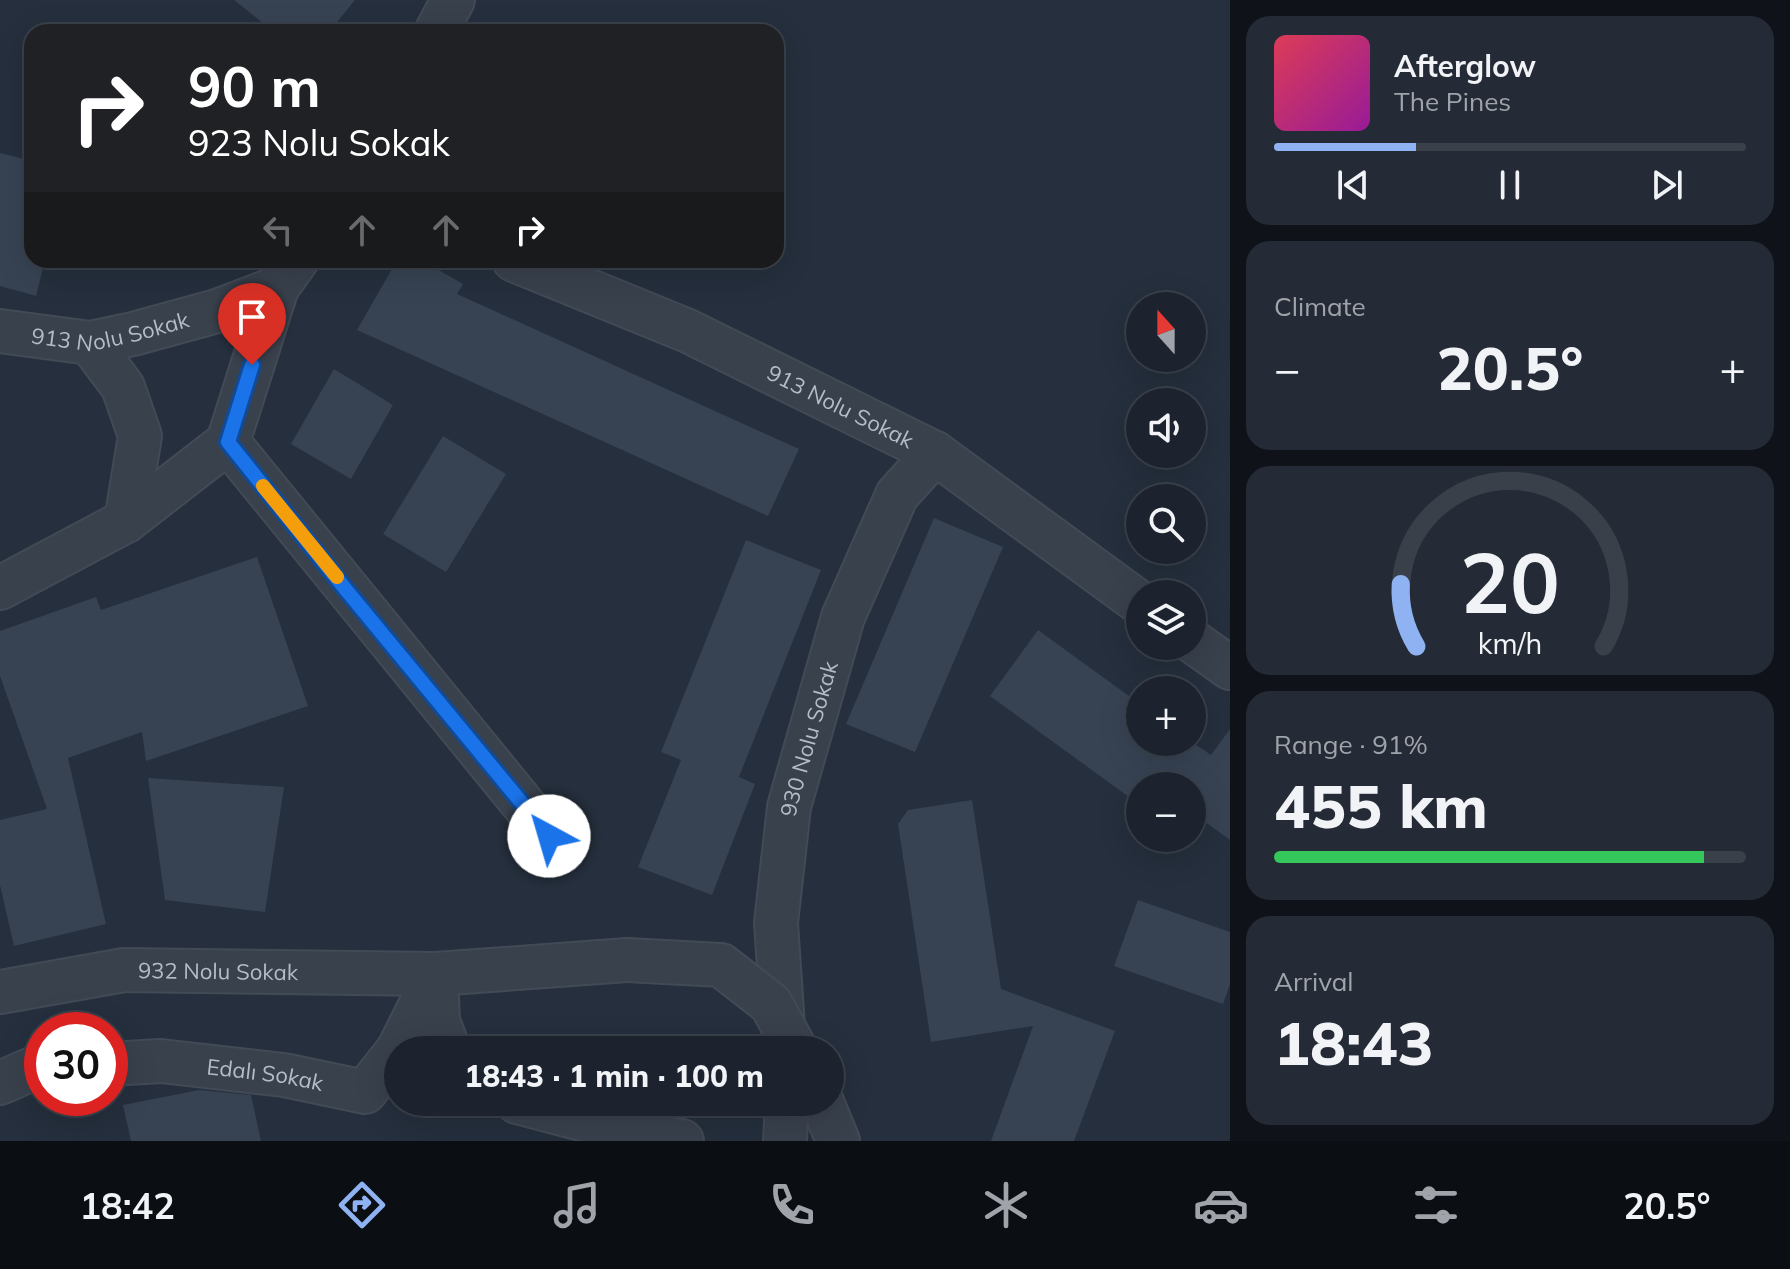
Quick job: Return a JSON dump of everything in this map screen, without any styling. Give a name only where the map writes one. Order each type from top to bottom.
[{"type":"street","points":[[440,24],[453,0]]},
{"type":"street","name":"913 Nolu Sokak","points":[[534,268],[688,331],[935,453],[1126,593]]},
{"type":"street","points":[[0,588],[126,521],[228,442],[287,274]]},
{"type":"street","name":"913 Nolu Sokak","points":[[0,331],[90,343],[217,311],[287,274]]},
{"type":"street","points":[[90,343],[123,387],[140,436],[126,521]]},
{"type":"street","points":[[228,442],[549,836]]},
{"type":"street","name":"930 Nolu Sokak","points":[[784,1036],[776,923],[789,807],[843,617],[897,495],[935,453]]},
{"type":"street","points":[[1206,651],[1230,668]]},
{"type":"street","name":"932 Nolu Sokak","points":[[0,992],[124,970],[436,974],[627,960],[721,965],[771,1004],[788,1036]]},
{"type":"street","points":[[436,974],[438,1021],[444,1036]]},
{"type":"street","name":"Edalı Sokak","points":[[405,1036],[436,974]]},
{"type":"street","name":"Edalı Sokak","points":[[128,1063],[161,1061],[284,1075],[365,1092],[384,1068]]},
{"type":"street","points":[[0,1083],[24,1072]]},
{"type":"street","points":[[570,1116],[638,1134],[682,1141]]},
{"type":"street","points":[[785,1141],[786,1116]]},
{"type":"street","points":[[828,1116],[838,1141]]},
{"type":"building","points":[[234,0],[355,0],[336,24],[264,24]]},
{"type":"building","points":[[0,153],[24,159],[24,268],[43,268],[36,296],[0,286]]},
{"type":"building","points":[[392,268],[435,268],[463,284],[457,294],[799,449],[768,516],[357,330]]},
{"type":"building","points":[[334,369],[393,405],[351,479],[291,444]]},
{"type":"building","points":[[443,436],[506,474],[446,572],[383,534]]},
{"type":"building","points":[[934,518],[1003,547],[915,752],[846,724]]},
{"type":"building","points":[[746,540],[821,570],[739,777],[755,784],[712,895],[638,867],[681,760],[661,752]]},
{"type":"building","points":[[257,557],[308,706],[146,761],[142,732],[68,758],[106,924],[14,946],[0,885],[0,820],[47,809],[0,676],[0,631],[96,597],[101,610]]},
{"type":"building","points":[[1038,630],[1126,694],[1126,756],[1206,756],[1206,752],[1211,755],[1230,729],[1230,840],[1206,823],[1206,772],[1126,772],[1126,795],[990,696]]},
{"type":"building","points":[[148,778],[284,787],[265,912],[165,900]]},
{"type":"building","points":[[972,800],[1001,989],[1115,1031],[1074,1141],[991,1141],[1033,1026],[931,1042],[898,824],[908,810]]},
{"type":"building","points":[[1138,900],[1230,932],[1230,984],[1223,1004],[1114,966]]},
{"type":"building","points":[[199,1090],[251,1095],[261,1141],[131,1141],[125,1116],[128,1116],[128,1104]]},
{"type":"slow traffic","points":[[263,486],[337,577]]},
{"type":"route","points":[[252,365],[228,442],[549,836]]}]
